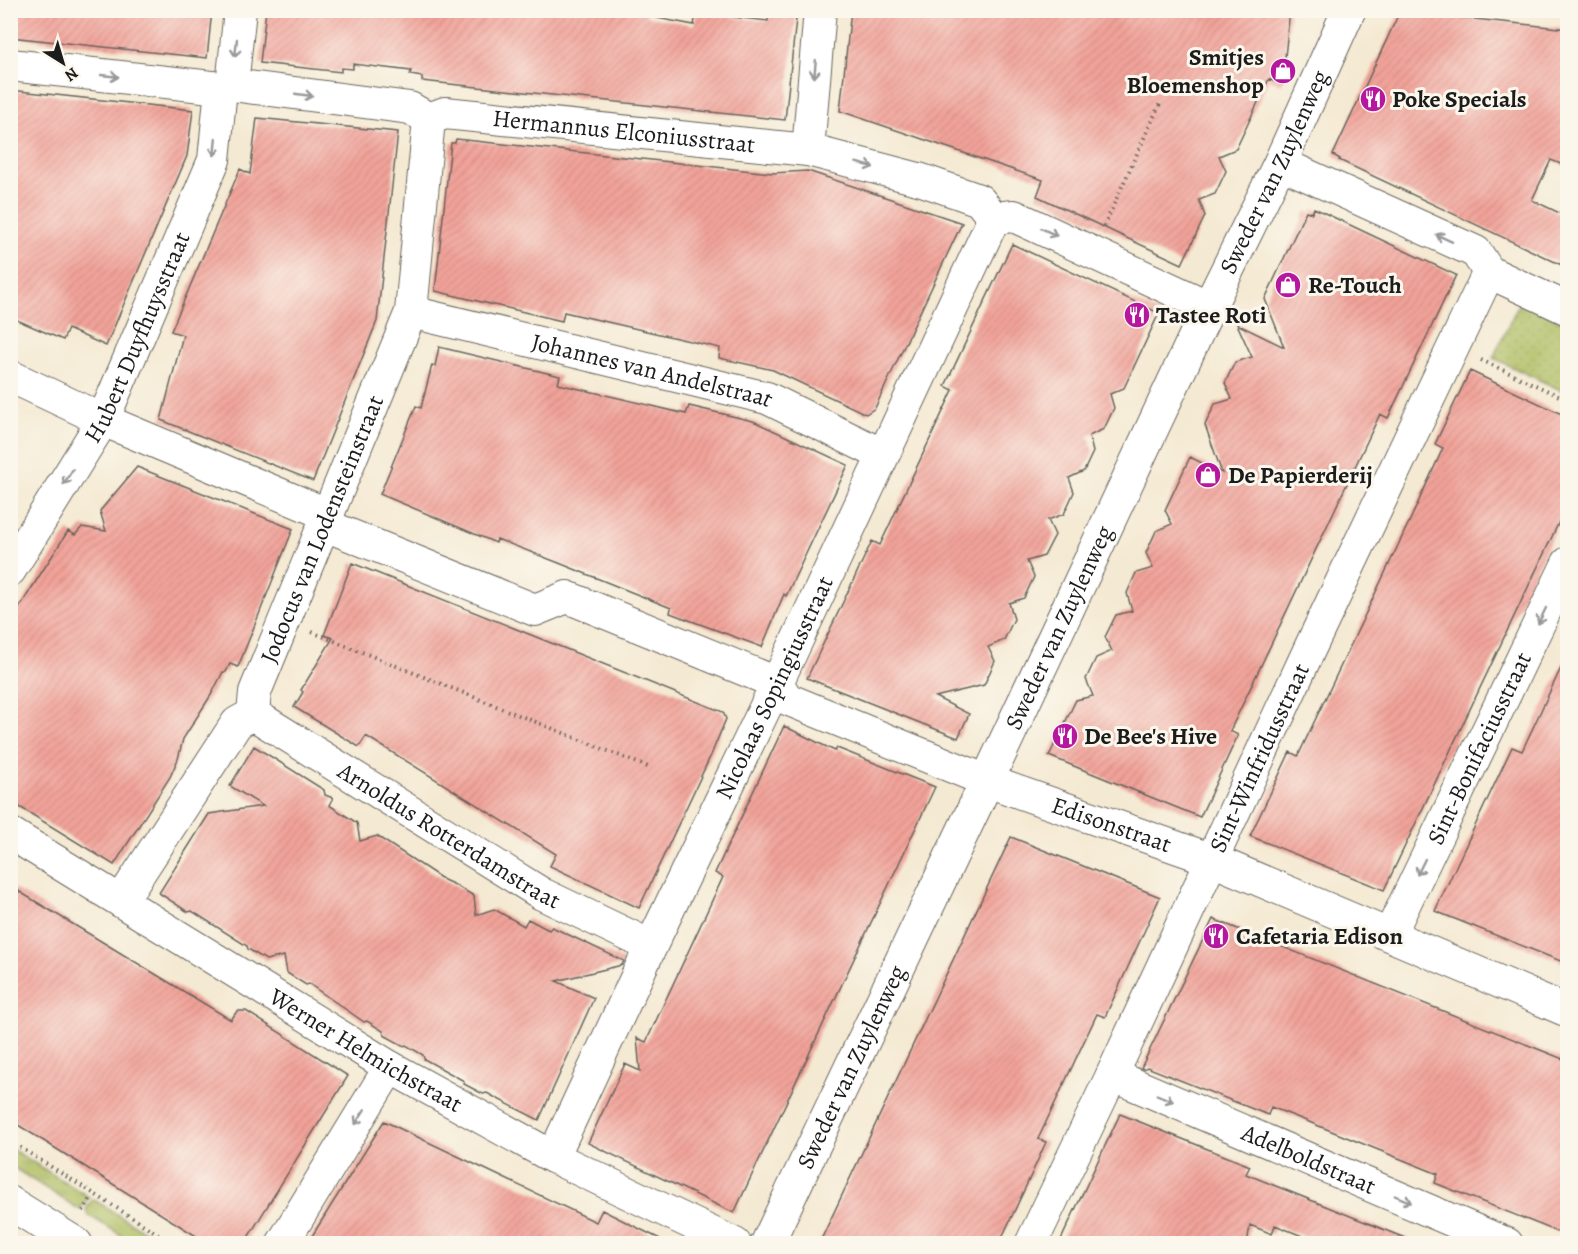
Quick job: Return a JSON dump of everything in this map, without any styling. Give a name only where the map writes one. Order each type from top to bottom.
[{"type":"street","name":"Hubert Duyfhuysstraat","points":[[10,570],[103,420],[214,160],[240,10]]},
{"type":"street","points":[[808,150],[820,10]]},
{"type":"street","name":"Sweder van Zuylenweg","points":[[767,1244],[1209,307],[1280,163],[1349,10]]},
{"type":"street","points":[[10,65],[410,108],[429,119]]},
{"type":"street","name":"Hermannus Elconiusstraat","points":[[429,119],[445,113],[808,150],[922,180],[979,200],[994,218]]},
{"type":"street","name":"Jodocus van Lodensteinstraat","points":[[253,714],[255,692],[411,312],[429,119]]},
{"type":"street","points":[[1280,163],[1476,252],[1489,272],[1568,309]]},
{"type":"street","points":[[994,218],[1014,216],[1209,307]]},
{"type":"street","name":"Nicolaas Sopingiusstraat","points":[[553,1157],[994,218]]},
{"type":"street","name":"Sint-Winfridusstraat","points":[[1031,1244],[1112,1075],[1210,859],[1489,272]]},
{"type":"street","name":"Johannes van Andelstraat","points":[[411,312],[767,398],[882,454]]},
{"type":"street","points":[[10,376],[327,520],[535,610],[567,597],[777,683]]},
{"type":"street","name":"Sint-Bonifaciusstraat","points":[[1390,934],[1568,563]]},
{"type":"street","name":"Edisonstraat","points":[[777,683],[787,699],[987,781],[1210,859],[1568,1011]]},
{"type":"street","points":[[121,901],[237,723],[253,714]]},
{"type":"street","name":"Arnoldus Rotterdamstraat","points":[[253,714],[542,894],[651,946]]},
{"type":"street","name":"Werner Helmichstraat","points":[[10,833],[390,1067],[553,1157],[735,1244]]},
{"type":"street","points":[[282,1244],[390,1067]]},
{"type":"street","name":"Adelboldstraat","points":[[1112,1075],[1507,1244]]},
{"type":"street","points":[[10,1203],[79,1229]]},
{"type":"path","points":[[1092,252],[1161,101]]},
{"type":"path","points":[[1454,347],[1568,400]]},
{"type":"path","points":[[285,621],[648,767]]},
{"type":"path","points":[[10,1141],[174,1244]]},
{"type":"path","points":[[79,1229],[91,1198]]},
{"type":"green space","points":[[1520,301],[1567,324],[1567,393],[1493,358]]},
{"type":"green space","points":[[10,1148],[89,1197],[80,1210],[11,1166]]},
{"type":"green space","points":[[93,1199],[163,1243],[134,1243],[88,1215],[86,1209]]},
{"type":"building","points":[[10,10],[212,10],[207,58],[10,37]]},
{"type":"building","points":[[266,10],[646,10],[646,16],[694,25],[696,13],[768,21],[769,10],[797,10],[785,120],[422,81],[422,77],[410,75],[411,71],[353,64],[353,69],[341,68],[341,72],[260,63]]},
{"type":"building","points":[[851,10],[1290,10],[1282,85],[1269,79],[1236,149],[1219,156],[1226,171],[1215,194],[1199,200],[1205,216],[1182,264],[1037,196],[1043,180],[840,111]]},
{"type":"building","points":[[1400,11],[1568,29],[1568,167],[1551,160],[1532,200],[1568,217],[1568,268],[1339,160],[1333,155]]},
{"type":"building","points":[[10,90],[193,110],[187,156],[106,346],[68,329],[63,340],[10,317]]},
{"type":"building","points":[[257,118],[398,132],[377,321],[313,481],[161,420],[183,335],[171,331],[240,169],[250,174]]},
{"type":"building","points":[[456,139],[772,173],[808,171],[962,223],[875,408],[866,414],[773,370],[719,358],[720,348],[564,312],[562,321],[435,291],[451,143],[455,143]]},
{"type":"building","points":[[1314,208],[1456,275],[1388,418],[1380,414],[1238,714],[1230,731],[1238,735],[1200,817],[1049,756],[1076,700],[1093,696],[1086,679],[1096,658],[1112,651],[1105,637],[1116,615],[1132,611],[1127,593],[1136,573],[1153,568],[1146,553],[1156,531],[1172,524],[1165,510],[1190,457],[1222,473],[1205,425],[1215,404],[1232,399],[1225,383],[1235,362],[1252,357],[1237,324],[1284,347],[1265,299],[1306,211],[1312,213]]},
{"type":"building","points":[[1012,244],[1159,313],[1124,388],[1110,394],[1114,408],[1104,429],[1089,436],[1093,452],[1084,471],[1069,478],[1074,492],[1064,514],[1048,520],[1055,535],[1044,556],[1027,561],[1034,577],[1024,598],[1009,603],[1014,619],[1004,640],[988,647],[995,661],[984,685],[935,697],[969,714],[958,738],[807,678],[872,541],[880,545],[953,390],[945,386]]},
{"type":"building","points":[[439,347],[560,376],[558,384],[686,414],[689,406],[753,421],[848,465],[786,596],[784,594],[762,647],[670,613],[671,608],[497,539],[496,543],[380,494],[416,406],[421,408]]},
{"type":"building","points":[[1470,371],[1568,417],[1568,503],[1384,890],[1250,836],[1290,752],[1298,756],[1411,518],[1443,448],[1435,444]]},
{"type":"building","points":[[137,467],[293,529],[238,667],[230,664],[226,672],[223,672],[183,739],[170,777],[114,865],[10,801],[10,622],[68,531],[75,535],[82,527],[106,531],[100,511]]},
{"type":"building","points":[[352,563],[723,712],[726,719],[711,755],[639,908],[550,866],[556,854],[366,736],[359,747],[294,707],[303,692],[301,690],[333,638],[324,635]]},
{"type":"building","points":[[1568,653],[1568,964],[1435,911],[1512,747],[1522,751]]},
{"type":"building","points":[[784,726],[835,751],[837,748],[935,787],[734,1213],[588,1143],[625,1064],[640,1071],[637,1038],[646,1042],[723,877],[715,873]]},
{"type":"building","points":[[254,746],[324,790],[325,795],[333,798],[329,805],[357,823],[360,841],[377,836],[444,880],[474,896],[476,915],[494,909],[524,926],[528,919],[549,930],[552,927],[624,961],[622,965],[556,981],[594,998],[539,1120],[487,1093],[483,1094],[464,1084],[464,1081],[424,1059],[423,1055],[384,1035],[383,1031],[367,1021],[364,1022],[309,984],[306,985],[287,973],[284,956],[266,960],[192,911],[188,912],[159,893],[209,814],[263,806],[230,786]]},
{"type":"building","points":[[1011,837],[1160,897],[1105,1017],[1097,1014],[1038,1139],[1046,1142],[999,1244],[819,1244]]},
{"type":"building","points":[[10,886],[231,1020],[237,1011],[246,1011],[348,1076],[244,1244],[209,1244],[10,1120]]},
{"type":"building","points":[[1213,919],[1568,1061],[1568,1236],[1435,1183],[1438,1174],[1271,1107],[1268,1115],[1147,1067],[1141,1068]]},
{"type":"building","points":[[1120,1114],[1250,1166],[1246,1174],[1415,1242],[1415,1244],[1322,1244],[1275,1225],[1272,1234],[1250,1225],[1247,1244],[1059,1244]]},
{"type":"building","points":[[384,1121],[596,1222],[602,1210],[670,1244],[307,1244]]},
{"type":"place","name":"Smitjes Bloemenshop","points":[[1283,71]]},
{"type":"place","name":"Poke Specials","points":[[1373,99]]},
{"type":"place","name":"Re-Touch","points":[[1288,285]]},
{"type":"place","name":"Tastee Roti","points":[[1137,315]]},
{"type":"place","name":"De Papierderij","points":[[1208,475]]},
{"type":"place","name":"De Bee's Hive","points":[[1065,736]]},
{"type":"place","name":"Cafetaria Edison","points":[[1216,936]]}]
